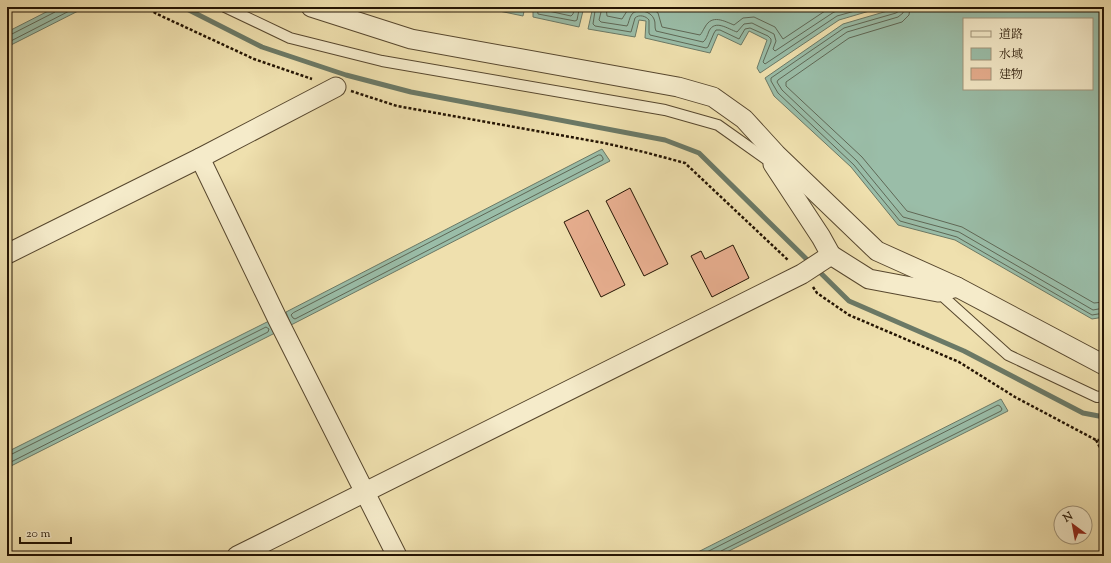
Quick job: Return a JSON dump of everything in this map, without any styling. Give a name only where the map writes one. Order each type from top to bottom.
[{"type":"street","points":[[311,7],[411,39],[678,87],[713,98],[744,119],[775,159],[821,237],[827,258],[869,279],[938,292],[957,287]]},
{"type":"street","points":[[7,254],[200,158],[336,87]]},
{"type":"street","points":[[200,158],[280,323],[397,556]]},
{"type":"street","points":[[775,159],[877,251],[957,287],[1104,365]]},
{"type":"street","points":[[237,556],[802,274],[827,258]]},
{"type":"lane","points":[[225,7],[290,38],[382,62],[665,110],[718,125],[775,159]]},
{"type":"lane","points":[[938,292],[1008,355],[1097,397],[1104,396]]},
{"type":"path","points":[[145,7],[254,59],[397,106],[604,143],[685,163],[802,274],[817,293],[849,315],[959,362],[1015,397],[1096,440],[1104,440]]},
{"type":"path","points":[[1096,440],[1104,455]]},
{"type":"water","points":[[56,7],[86,7],[7,47],[7,32]]},
{"type":"water","points":[[480,7],[525,7],[523,16]]},
{"type":"water","points":[[533,7],[883,7],[839,20],[760,73],[757,68],[767,40],[749,31],[741,45],[718,34],[710,53],[645,38],[646,21],[639,20],[635,37],[588,29],[592,11],[583,11],[579,27],[533,17]]},
{"type":"water","points":[[901,7],[1104,7],[1104,317],[1092,319],[955,240],[898,225],[851,167],[774,96],[765,78],[843,24]]},
{"type":"water","points":[[602,149],[610,161],[291,325],[286,312]]},
{"type":"water","points":[[269,321],[275,333],[7,468],[7,452]]},
{"type":"water","points":[[1001,399],[1008,411],[719,556],[690,556]]},
{"type":"building","points":[[630,188],[668,264],[644,276],[606,201]]},
{"type":"building","points":[[588,210],[625,285],[601,297],[564,222]]},
{"type":"building","points":[[733,245],[749,278],[712,297],[691,256],[701,251],[705,259]]},
{"type":"waterway","points":[[183,7],[262,47],[346,75],[411,92],[665,140],[699,153],[849,301],[964,351],[1083,413],[1104,417]]}]
